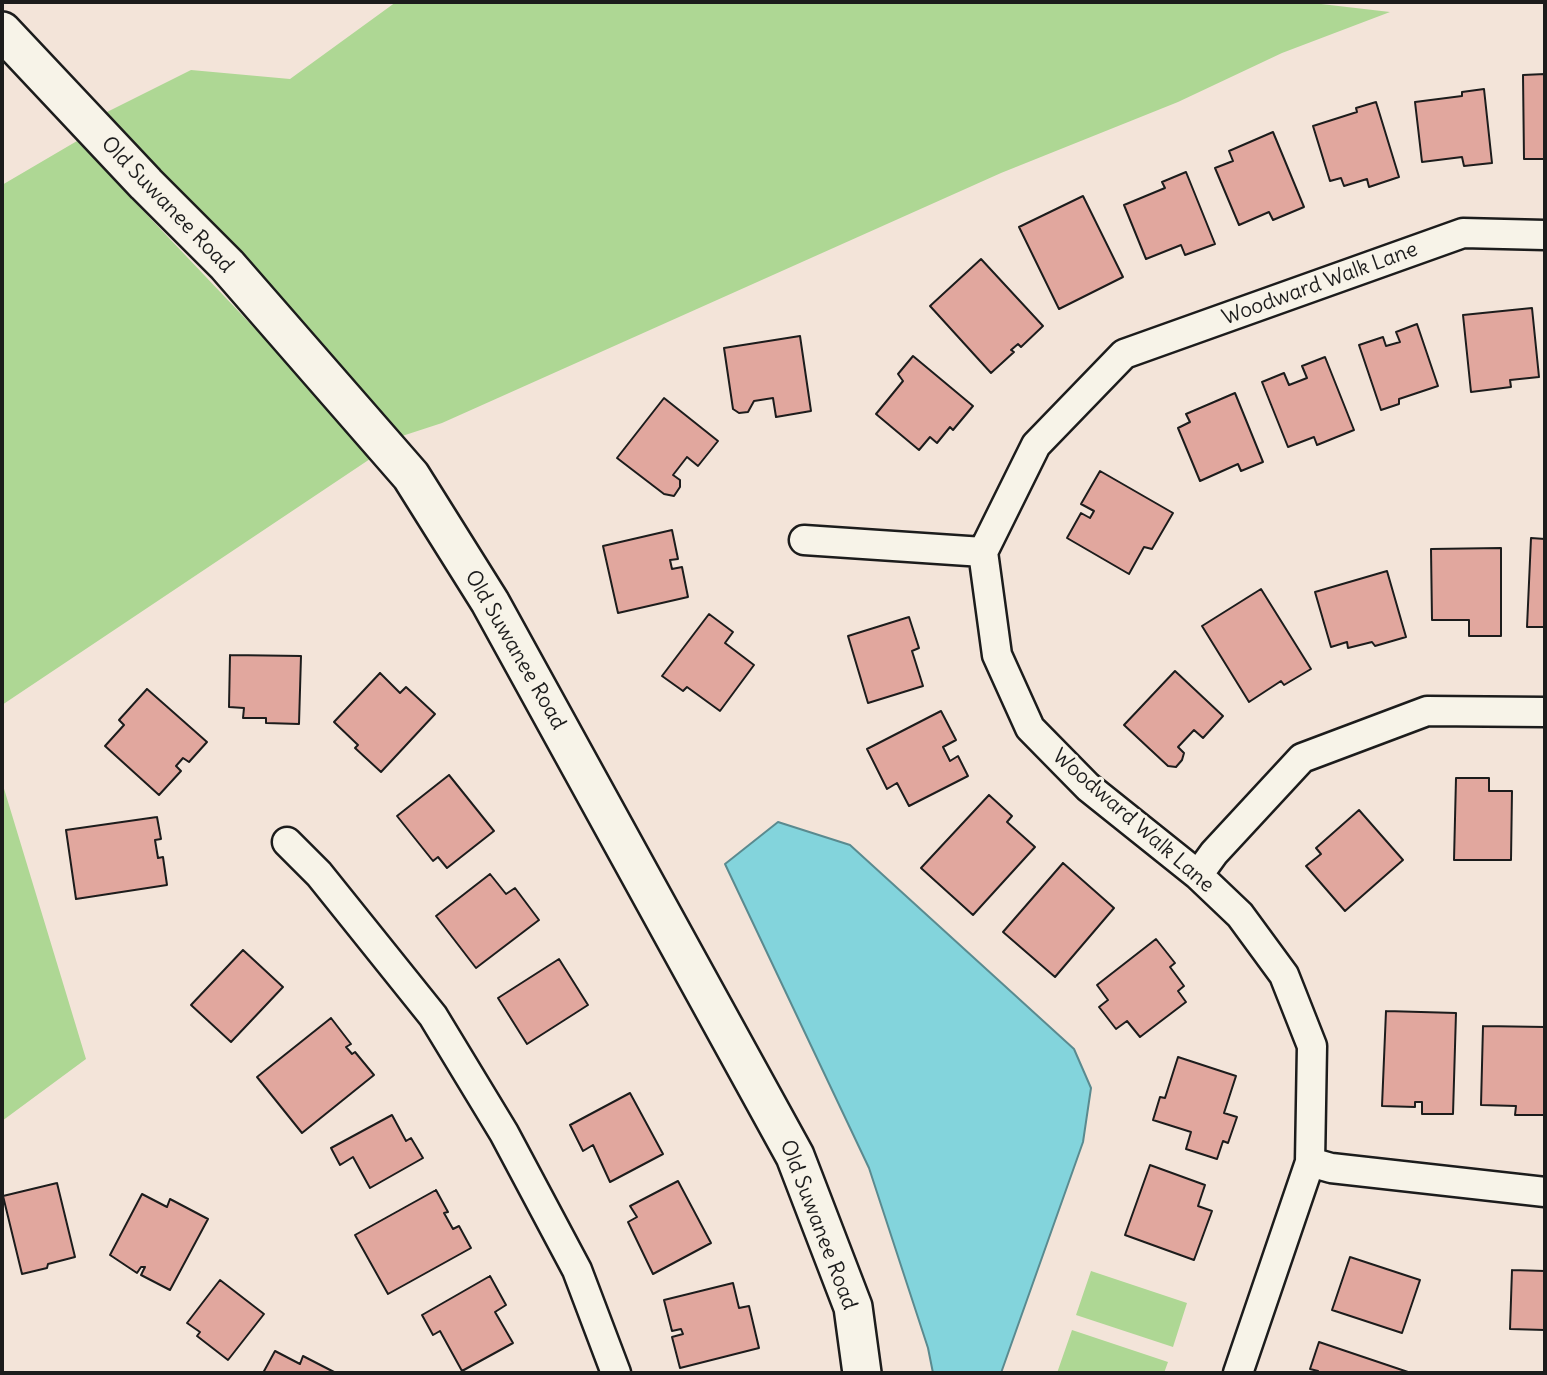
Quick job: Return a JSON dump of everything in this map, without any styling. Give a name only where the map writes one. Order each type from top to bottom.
[{"type":"street","name":"Old Suwanee Road","points":[[2,31],[80,116],[227,265],[411,476],[490,602],[795,1156],[853,1307],[862,1373]]},
{"type":"street","name":"Woodward Walk Lane","points":[[1238,1373],[1310,1162],[1312,1046],[1284,975],[1240,915],[1198,875],[1088,787],[1030,728],[997,655],[984,552],[1036,445],[1124,354],[1463,233],[1545,235]]},
{"type":"street","points":[[804,540],[984,552]]},
{"type":"street","points":[[1198,875],[1257,805],[1302,758],[1427,711],[1545,712]]},
{"type":"street","points":[[287,842],[319,874],[433,1016],[504,1133],[577,1270],[616,1373]]},
{"type":"street","points":[[1310,1162],[1331,1168],[1545,1192]]},
{"type":"green space","points":[[396,2],[1304,2],[1390,12],[1282,53],[1178,102],[1001,173],[442,423],[396,438],[99,116],[191,70],[290,79]]},
{"type":"green space","points":[[77,141],[297,373],[370,459],[2,705],[2,185]]},
{"type":"green space","points":[[2,782],[86,1059],[2,1121]]},
{"type":"green space","points":[[1091,1271],[1187,1303],[1173,1347],[1076,1315]]},
{"type":"green space","points":[[1072,1330],[1168,1362],[1164,1373],[1057,1373]]},
{"type":"water","points":[[778,822],[850,845],[1074,1049],[1091,1088],[1083,1142],[1001,1373],[933,1373],[928,1348],[869,1168],[725,864]]},
{"type":"building","points":[[1545,74],[1545,159],[1524,159],[1523,75]]},
{"type":"building","points":[[1484,89],[1492,163],[1464,166],[1462,157],[1422,162],[1415,102],[1462,96],[1462,92]]},
{"type":"building","points":[[1376,102],[1399,177],[1369,187],[1367,179],[1344,186],[1341,178],[1330,181],[1313,126],[1357,112],[1356,108]]},
{"type":"building","points":[[1273,132],[1304,207],[1273,220],[1269,212],[1239,225],[1215,168],[1233,161],[1229,151]]},
{"type":"building","points":[[1186,172],[1215,244],[1185,255],[1181,245],[1146,259],[1124,205],[1165,188],[1162,182]]},
{"type":"building","points":[[1083,196],[1123,277],[1059,309],[1019,227]]},
{"type":"building","points":[[981,259],[1043,326],[1021,347],[1018,344],[1011,350],[1014,352],[991,373],[930,306]]},
{"type":"building","points":[[1532,308],[1539,377],[1510,380],[1511,387],[1471,392],[1463,315]]},
{"type":"building","points":[[1417,324],[1438,386],[1399,399],[1399,404],[1381,410],[1359,345],[1383,337],[1386,346],[1400,342],[1396,332]]},
{"type":"building","points":[[800,336],[811,411],[776,417],[773,398],[754,401],[748,412],[739,413],[733,409],[724,348]]},
{"type":"building","points":[[913,356],[973,406],[953,430],[950,427],[937,443],[930,437],[919,450],[876,414],[903,381],[898,374]]},
{"type":"building","points":[[1325,357],[1354,430],[1317,445],[1314,437],[1288,447],[1262,382],[1284,373],[1289,385],[1307,378],[1302,366]]},
{"type":"building","points":[[1235,393],[1263,462],[1241,471],[1238,464],[1200,481],[1178,428],[1190,422],[1186,414]]},
{"type":"building","points":[[664,398],[718,441],[698,466],[687,457],[673,475],[680,480],[680,487],[674,496],[664,494],[617,458]]},
{"type":"building","points":[[1100,471],[1173,513],[1152,549],[1144,547],[1129,574],[1067,538],[1081,513],[1090,518],[1094,511],[1081,504]]},
{"type":"building","points":[[672,530],[678,559],[670,560],[672,569],[682,567],[688,597],[618,613],[603,546]]},
{"type":"building","points":[[1531,538],[1545,539],[1545,627],[1527,627]]},
{"type":"building","points":[[1501,548],[1501,636],[1469,636],[1469,620],[1432,620],[1431,549]]},
{"type":"building","points":[[1387,571],[1406,637],[1375,646],[1372,642],[1348,648],[1347,642],[1331,647],[1315,592]]},
{"type":"building","points":[[1261,589],[1311,669],[1284,685],[1281,681],[1249,702],[1202,626]]},
{"type":"building","points":[[709,614],[733,632],[725,643],[754,665],[720,711],[687,687],[683,691],[662,676]]},
{"type":"building","points":[[909,617],[919,648],[912,651],[923,686],[868,703],[848,636]]},
{"type":"building","points":[[230,655],[301,656],[299,724],[266,723],[266,718],[243,718],[244,708],[229,707]]},
{"type":"building","points":[[1175,671],[1223,716],[1203,738],[1194,730],[1178,747],[1184,753],[1176,767],[1168,766],[1124,725]]},
{"type":"building","points":[[380,673],[400,693],[406,687],[435,714],[381,772],[355,748],[358,745],[334,722]]},
{"type":"building","points":[[147,689],[207,742],[189,762],[183,758],[176,766],[181,771],[159,795],[105,746],[124,725],[119,720]]},
{"type":"building","points":[[941,711],[956,740],[943,747],[950,761],[958,756],[968,776],[909,806],[897,783],[887,789],[867,749]]},
{"type":"building","points":[[449,775],[494,831],[447,868],[438,857],[433,861],[397,816]]},
{"type":"building","points":[[1456,778],[1489,778],[1489,791],[1512,791],[1511,860],[1454,860]]},
{"type":"building","points":[[989,795],[1012,816],[1007,822],[1035,847],[973,915],[921,868]]},
{"type":"building","points":[[1359,810],[1403,860],[1345,911],[1306,866],[1321,854],[1316,848]]},
{"type":"building","points":[[157,817],[161,839],[155,840],[158,858],[163,857],[167,885],[76,899],[66,830]]},
{"type":"building","points":[[1063,863],[1114,908],[1055,977],[1003,932]]},
{"type":"building","points":[[490,874],[506,894],[515,888],[539,920],[476,968],[436,916]]},
{"type":"building","points":[[1156,939],[1175,963],[1170,967],[1184,986],[1178,991],[1186,1002],[1140,1037],[1127,1021],[1116,1029],[1099,1007],[1108,1000],[1097,985]]},
{"type":"building","points":[[243,950],[283,987],[231,1042],[191,1005]]},
{"type":"building","points":[[559,959],[588,1005],[527,1044],[498,998]]},
{"type":"building","points":[[1386,1011],[1456,1013],[1453,1114],[1422,1114],[1422,1102],[1415,1102],[1415,1107],[1382,1106]]},
{"type":"building","points":[[331,1018],[351,1044],[346,1047],[352,1054],[355,1052],[374,1075],[302,1133],[257,1077]]},
{"type":"building","points":[[1483,1026],[1545,1027],[1545,1115],[1515,1115],[1516,1106],[1481,1105]]},
{"type":"building","points":[[1178,1057],[1236,1076],[1224,1113],[1237,1117],[1228,1143],[1223,1141],[1217,1159],[1186,1149],[1191,1132],[1153,1120],[1160,1097],[1165,1098]]},
{"type":"building","points":[[630,1093],[663,1154],[610,1182],[593,1145],[583,1151],[570,1125]]},
{"type":"building","points":[[392,1115],[406,1141],[411,1138],[423,1158],[370,1188],[353,1157],[340,1165],[331,1148]]},
{"type":"building","points":[[1150,1165],[1205,1185],[1198,1206],[1212,1211],[1194,1260],[1125,1235]]},
{"type":"building","points":[[678,1181],[711,1243],[653,1274],[628,1222],[637,1217],[630,1206]]},
{"type":"building","points":[[57,1183],[75,1257],[22,1274],[3,1196]]},
{"type":"building","points":[[436,1190],[448,1212],[444,1213],[453,1229],[459,1226],[471,1248],[388,1294],[355,1235]]},
{"type":"building","points":[[142,1194],[167,1207],[170,1199],[208,1219],[170,1290],[141,1275],[145,1267],[141,1267],[137,1273],[110,1255]]},
{"type":"building","points":[[1350,1257],[1420,1280],[1402,1333],[1332,1310]]},
{"type":"building","points":[[1512,1270],[1545,1271],[1545,1330],[1510,1329]]},
{"type":"building","points":[[490,1276],[506,1305],[495,1312],[513,1343],[462,1371],[440,1331],[433,1335],[422,1315]]},
{"type":"building","points":[[220,1280],[264,1314],[228,1360],[197,1336],[200,1332],[187,1323]]},
{"type":"building","points":[[733,1283],[739,1308],[749,1306],[759,1348],[680,1368],[672,1337],[683,1334],[681,1329],[672,1331],[664,1300]]},
{"type":"building","points":[[1319,1342],[1408,1372],[1317,1373],[1318,1371],[1310,1369]]},
{"type":"building","points":[[275,1351],[300,1364],[303,1356],[336,1373],[263,1373]]}]
